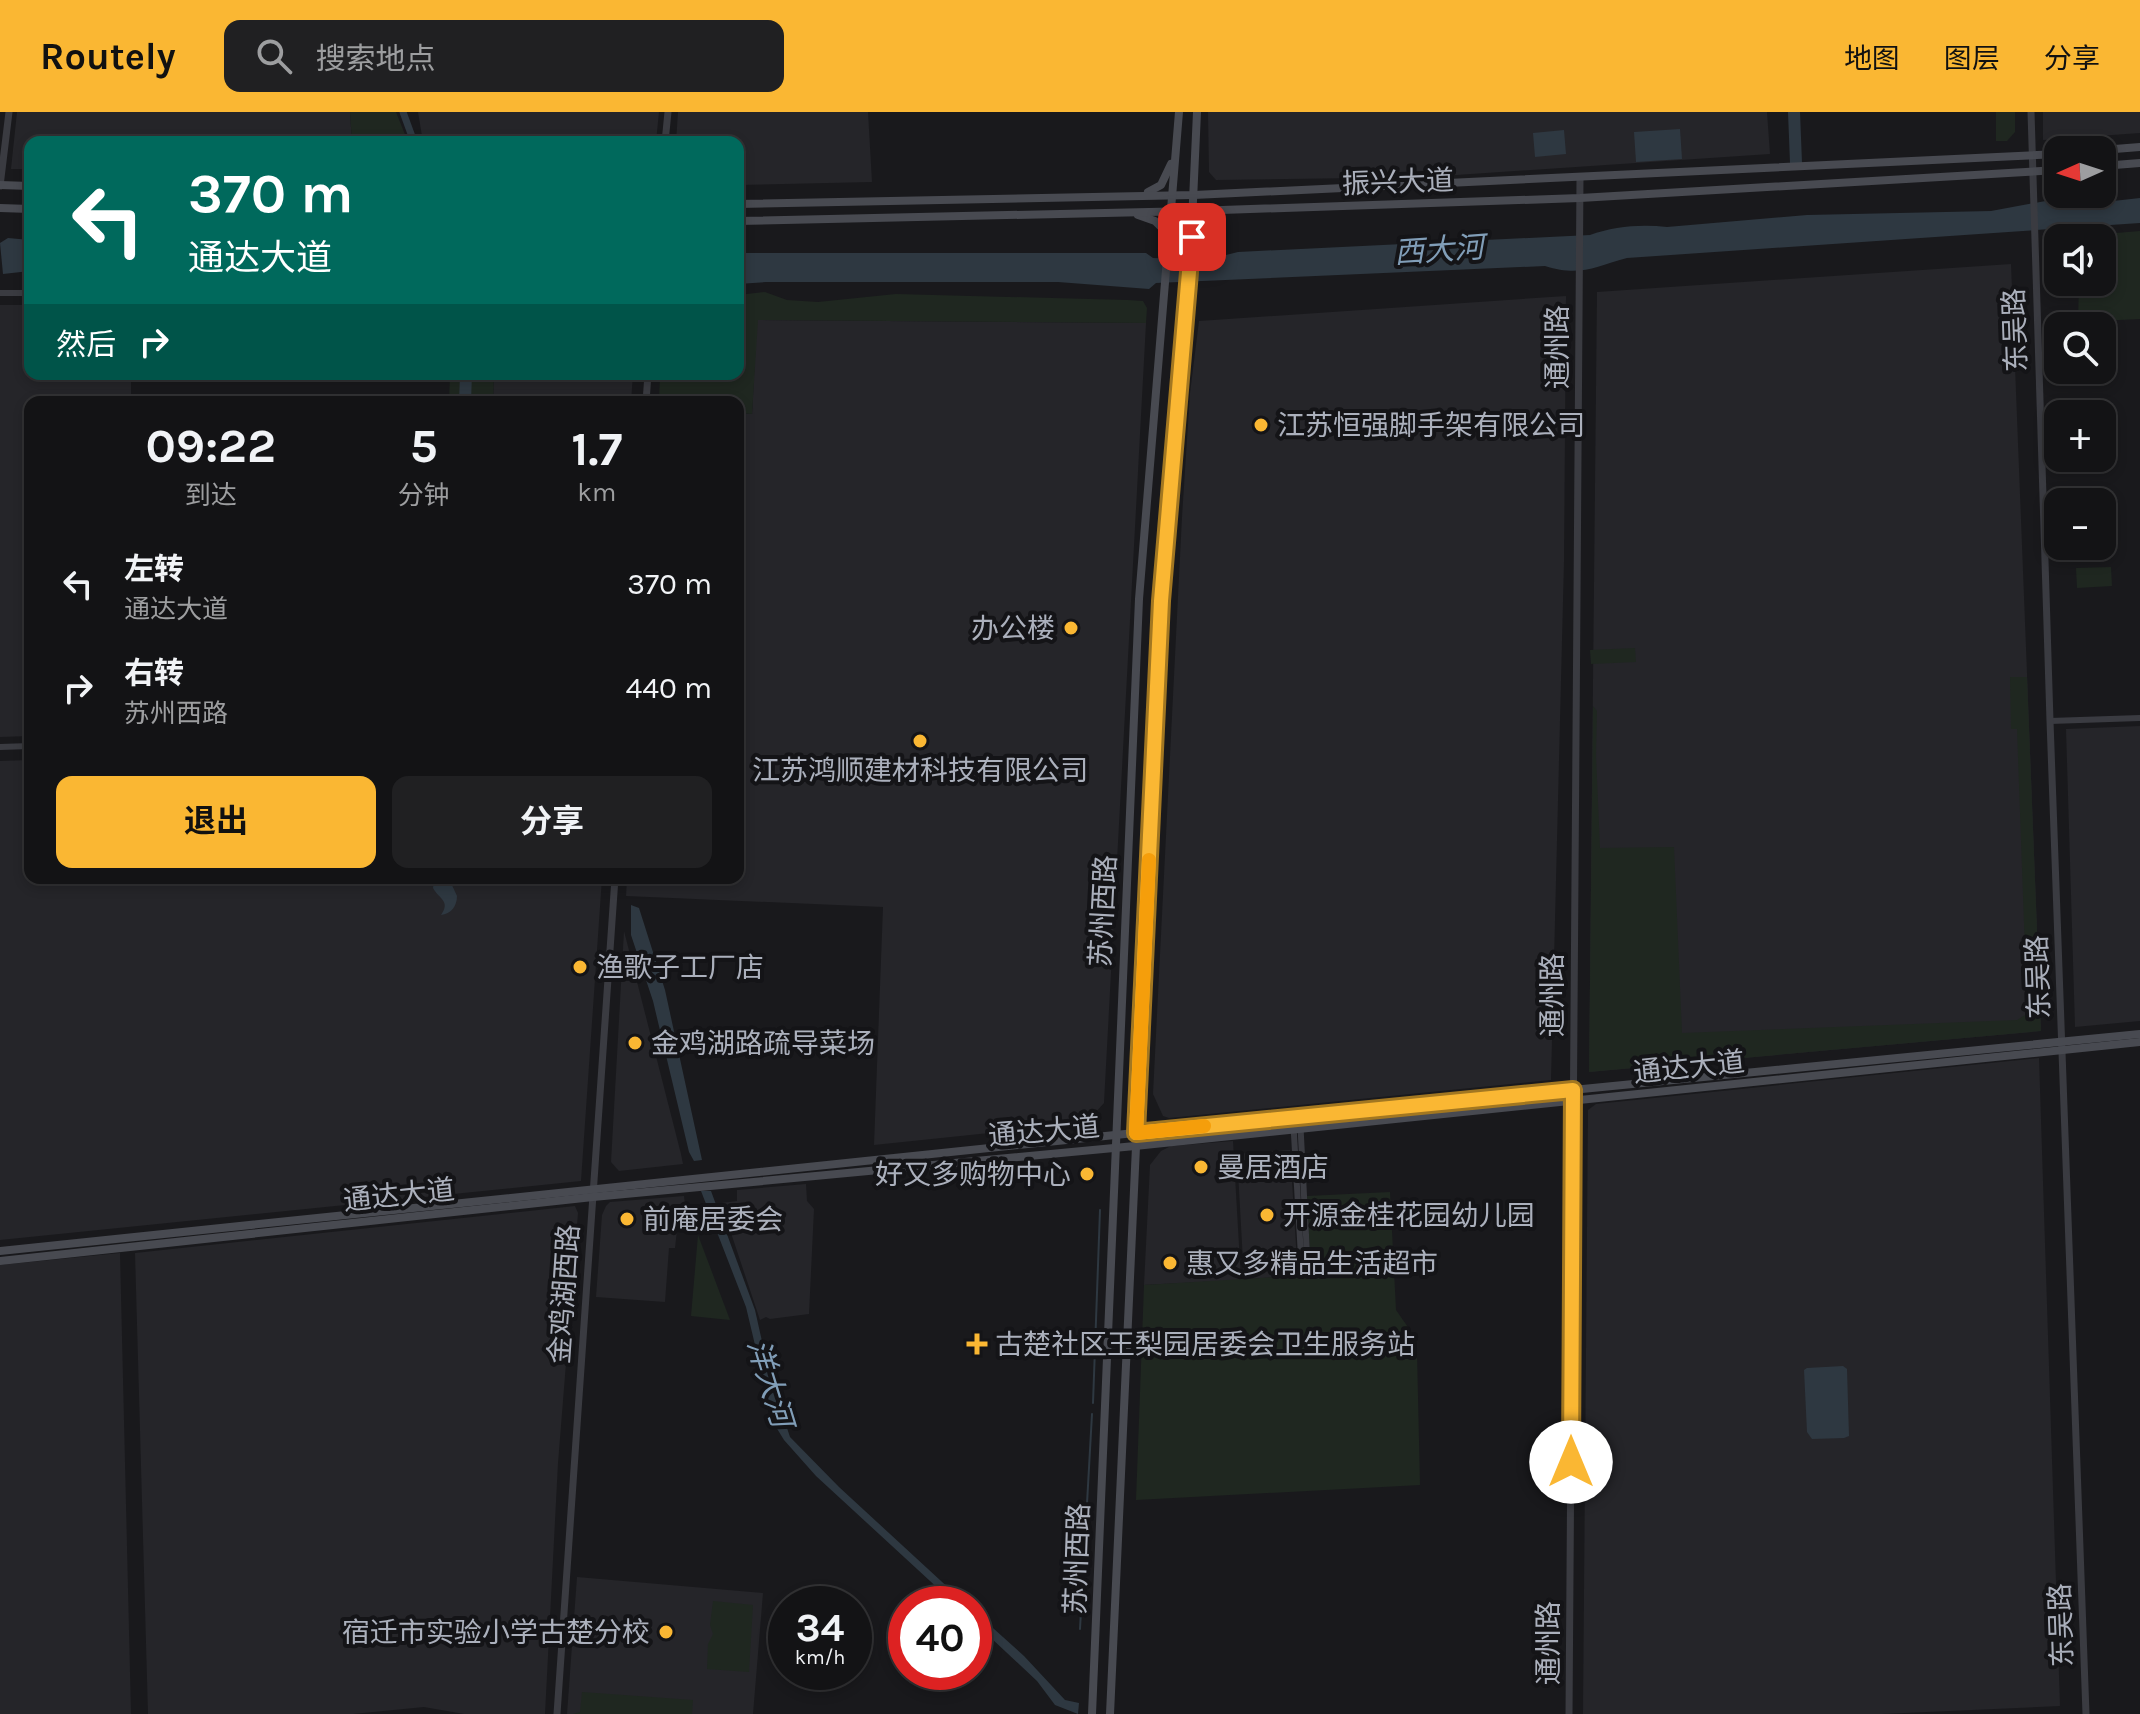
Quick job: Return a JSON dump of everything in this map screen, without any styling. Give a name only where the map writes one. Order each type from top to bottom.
[{"type":"main road","name":"苏州西路","points":[[1092,1714],[1139,599],[1179,112]]},
{"type":"main road","name":"苏州西路","points":[[1110,1714],[1161,601],[1192,241],[1197,112]]},
{"type":"main road","points":[[2116,149],[2140,147]]},
{"type":"main road","points":[[1130,196],[1151,192],[1161,185],[1167,178],[1175,152]]},
{"type":"main road","name":"振兴大道","points":[[744,204],[1194,195],[2044,155]]},
{"type":"main road","points":[[2116,165],[2140,163]]},
{"type":"main road","points":[[1174,167],[1194,170],[1202,184],[1219,194]]},
{"type":"main road","name":"振兴大道","points":[[744,221],[1193,211],[1580,198],[2044,171]]},
{"type":"main road","points":[[0,186],[24,186]]},
{"type":"main road","points":[[0,208],[24,209]]},
{"type":"main road","points":[[1192,241],[1203,223],[1224,210]]},
{"type":"main road","points":[[1122,212],[1146,217],[1169,238]]},
{"type":"main road","name":"通达大道","points":[[0,1251],[594,1192],[1135,1146],[1573,1101],[2063,1046],[2140,1034]]},
{"type":"main road","name":"通达大道","points":[[0,1261],[1115,1135],[1573,1090],[2063,1046],[2140,1042]]},
{"type":"street","points":[[0,186],[9,112]]},
{"type":"street","points":[[666,136],[668,112]]},
{"type":"street","points":[[2031,112],[2032,172]]},
{"type":"street","name":"东吴路","points":[[2032,172],[2086,1714]]},
{"type":"street","name":"通州路","points":[[1569,1714],[1580,178]]},
{"type":"street","points":[[0,293],[24,293]]},
{"type":"street","points":[[2050,721],[2140,718]]},
{"type":"street","points":[[0,747],[24,746]]},
{"type":"street","name":"金鸡湖西路","points":[[557,1714],[615,884]]},
{"type":"street","points":[[1296,1117],[1302,1274],[1308,1274],[1302,1218]]},
{"type":"shaded area","points":[[17,112],[350,112],[352,136],[24,136],[24,169],[11,169]]},
{"type":"shaded area","points":[[350,112],[396,112],[406,136],[352,136]]},
{"type":"shaded area","points":[[418,112],[659,112],[657,136],[422,136]]},
{"type":"shaded area","points":[[678,112],[868,112],[872,182],[744,185],[744,136],[676,136]]},
{"type":"shaded area","points":[[1208,112],[1767,112],[1770,154],[1427,177],[1216,180],[1209,172]]},
{"type":"shaded area","points":[[1996,112],[2015,112],[2015,132],[2007,141],[1996,141]]},
{"type":"shaded area","points":[[2043,112],[2140,112],[2140,133],[2044,136],[2043,140]]},
{"type":"shaded area","points":[[2140,231],[2140,319],[2116,320],[2116,312],[2078,312],[2079,296],[2116,296],[2116,233]]},
{"type":"shaded area","points":[[2011,264],[2041,1031],[1589,1072],[1597,292]]},
{"type":"shaded area","points":[[765,292],[787,300],[818,302],[896,294],[1128,300],[1143,301],[1147,308],[1146,323],[758,320],[752,414],[744,413],[744,396],[659,396],[660,380],[744,380],[744,294]]},
{"type":"shaded area","points":[[1566,296],[1564,561],[1551,1080],[1169,1118],[1163,1116],[1153,1094],[1182,517],[1190,393],[1199,321]]},
{"type":"shaded area","points":[[0,305],[24,305],[24,380],[131,380],[131,396],[24,396],[24,736],[0,737]]},
{"type":"shaded area","points":[[757,320],[1146,323],[1104,1103],[1086,1123],[874,1145],[883,907],[626,896],[627,884],[744,884],[744,413],[752,414]]},
{"type":"shaded area","points":[[450,380],[494,380],[493,396],[449,396]]},
{"type":"shaded area","points":[[494,380],[633,380],[631,396],[493,396]]},
{"type":"shaded area","points":[[2111,567],[2112,586],[2077,588],[2076,568]]},
{"type":"shaded area","points":[[1635,648],[1636,662],[1591,664],[1590,650]]},
{"type":"shaded area","points":[[2010,677],[2027,677],[2041,1031],[1589,1072],[1593,706],[1597,711],[1600,848],[1674,847],[1682,1033],[2017,1020],[2025,1015],[2027,1007],[2017,729],[2011,729]]},
{"type":"shaded area","points":[[2140,726],[2140,1021],[2075,1027],[2066,729]]},
{"type":"shaded area","points":[[24,760],[24,884],[602,884],[581,1181],[0,1240],[0,761]]},
{"type":"shaded area","name":"金鸡湖路疏导菜场","points":[[624,931],[683,1164],[619,1171],[611,1162]]},
{"type":"shaded area","points":[[2039,1058],[2060,1706],[1882,1714],[1583,1714],[1588,1110],[1596,1104]]},
{"type":"shaded area","points":[[1233,1141],[1241,1280],[1144,1285],[1150,1165],[1161,1151],[1171,1146]]},
{"type":"shaded area","name":"开源金桂花园幼儿园","points":[[1290,1150],[1298,1276],[1244,1279],[1237,1154]]},
{"type":"shaded area","points":[[806,1184],[807,1201],[814,1209],[809,1314],[760,1320],[721,1203],[737,1201],[737,1190]]},
{"type":"shaded area","points":[[1390,1192],[1396,1310],[1412,1333],[1417,1352],[1420,1485],[1136,1500],[1144,1285],[1311,1275],[1307,1196]]},
{"type":"shaded area","points":[[684,1196],[688,1231],[677,1230],[675,1248],[669,1248],[665,1302],[596,1297],[602,1215],[606,1206],[610,1202]]},
{"type":"shaded area","points":[[575,1206],[578,1213],[558,1463],[545,1714],[464,1714],[424,1707],[353,1714],[148,1714],[135,1253]]},
{"type":"shaded area","points":[[698,1235],[730,1320],[691,1316]]},
{"type":"shaded area","points":[[120,1253],[131,1714],[0,1714],[0,1265]]},
{"type":"shaded area","name":"宿迁市实验小学古楚分校","points":[[577,1577],[763,1593],[753,1714],[567,1714]]},
{"type":"shaded area","points":[[713,1601],[753,1605],[749,1672],[707,1669],[708,1644],[713,1634],[710,1625]]},
{"type":"shaded area","points":[[582,1692],[693,1700],[692,1714],[573,1714],[580,1712]]},
{"type":"water","points":[[1680,129],[1682,159],[1636,162],[1634,132]]},
{"type":"water","points":[[1564,130],[1566,154],[1535,157],[1533,133]]},
{"type":"water","name":"西大河","points":[[2140,198],[2140,223],[2044,224],[2044,230],[1627,258],[1578,271],[1545,266],[1156,283],[1149,289],[1058,282],[744,284],[744,253],[1146,253],[1153,258],[1206,260],[1238,252],[1590,235],[1628,226],[1667,227],[1807,215],[1991,211],[2044,201],[2044,208],[2116,208],[2116,201]]},
{"type":"water","points":[[8,238],[24,239],[24,272],[3,274],[0,243]]},
{"type":"water","points":[[434,884],[451,884],[457,896],[453,909],[448,913],[441,915],[445,906]]},
{"type":"water","points":[[631,905],[639,908],[665,990],[702,1160],[694,1161],[689,1152],[653,1001],[631,935]]},
{"type":"water","points":[[701,1191],[711,1191],[755,1310],[770,1377],[790,1437],[839,1487],[946,1586],[935,1586],[816,1476],[784,1440],[769,1404],[746,1307]]},
{"type":"water","points":[[1843,1366],[1847,1369],[1849,1436],[1812,1439],[1807,1432],[1804,1370]]},
{"type":"water","points":[[992,1627],[1065,1700],[1079,1703],[1078,1714],[1055,1705],[1037,1681],[992,1639]]},
{"type":"waterway","name":"洋大河","points":[[403,112],[412,136]]},
{"type":"waterway","points":[[1794,112],[1796,163]]},
{"type":"waterway","name":"洋大河","points":[[465,396],[466,380]]},
{"type":"waterway","points":[[1093,1403],[1100,1210]]},
{"type":"waterway","points":[[1080,1629],[1092,1414]]},
{"type":"slow traffic","points":[[1149,860],[1136,1133],[1204,1126]]},
{"type":"place","name":"江苏恒强脚手架有限公司","points":[[1261,425]]},
{"type":"place","name":"办公楼","points":[[1071,628]]},
{"type":"place","name":"江苏鸿顺建材科技有限公司","points":[[920,741]]},
{"type":"place","name":"渔歌子工厂店","points":[[580,967]]},
{"type":"place","name":"金鸡湖路疏导菜场","points":[[635,1043]]},
{"type":"place","name":"曼居酒店","points":[[1201,1167]]},
{"type":"place","name":"好又多购物中心","points":[[1087,1174]]},
{"type":"place","name":"开源金桂花园幼儿园","points":[[1267,1215]]},
{"type":"place","name":"前庵居委会","points":[[627,1219]]},
{"type":"place","name":"惠又多精品生活超市","points":[[1170,1263]]},
{"type":"place","name":"古楚社区王梨园居委会卫生服务站","points":[[977,1344]]},
{"type":"place","name":"宿迁市实验小学古楚分校","points":[[666,1632]]},
{"type":"route","points":[[1192,237],[1161,601],[1136,1133],[1573,1090],[1571,1462]]}]
